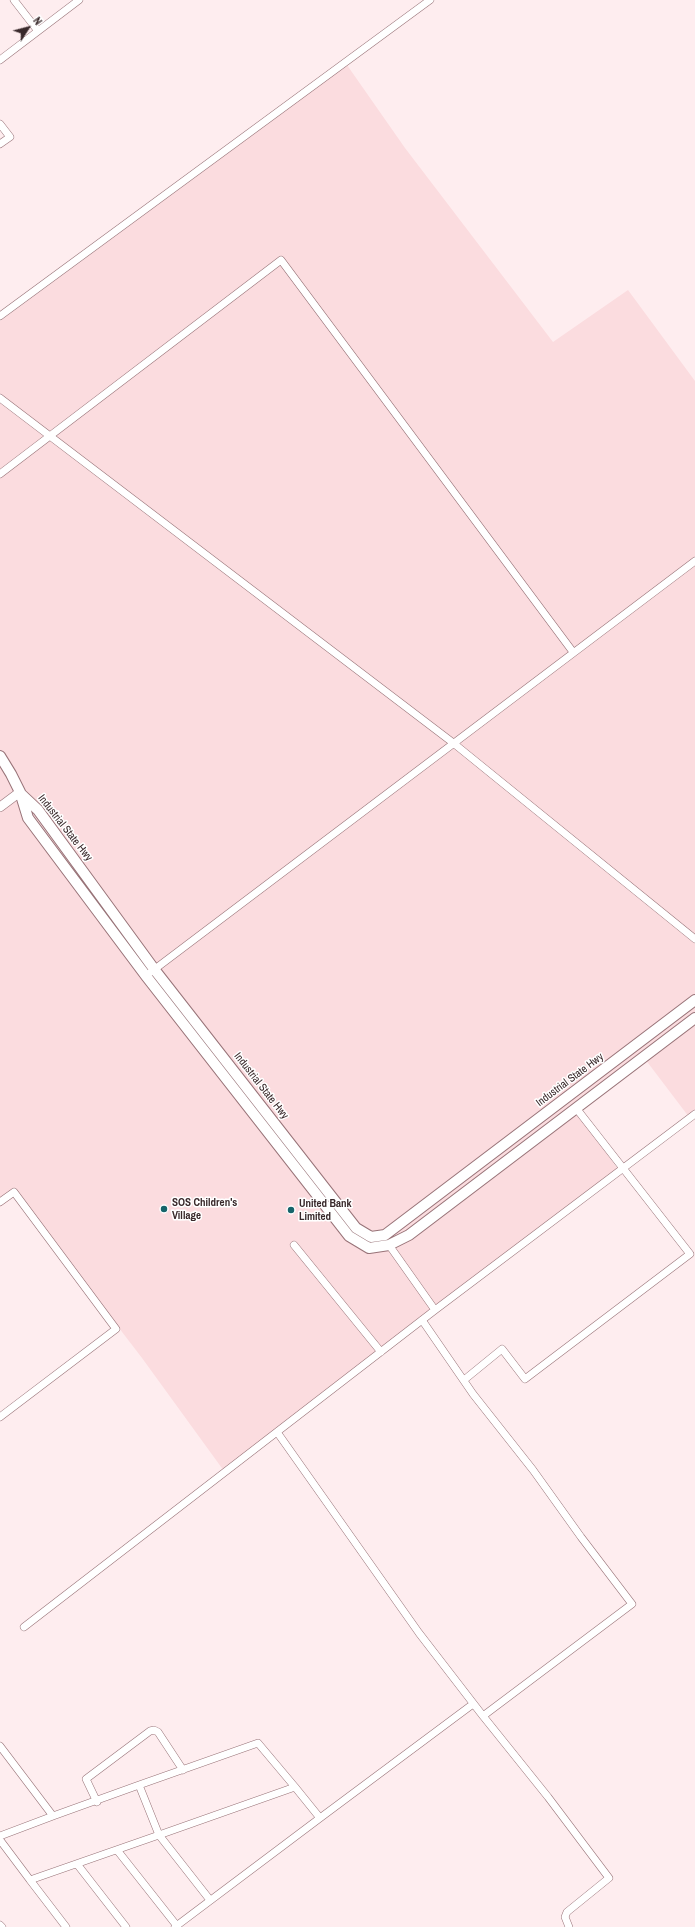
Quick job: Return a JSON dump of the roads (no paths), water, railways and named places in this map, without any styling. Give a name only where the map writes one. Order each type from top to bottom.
[{"type":"main road","name":"Industrial State Hwy","points":[[0,756],[20,792],[38,810],[150,972],[349,1236],[369,1248],[389,1245],[409,1235],[694,1018]]},
{"type":"main road","name":"Industrial State Hwy","points":[[150,972],[356,1228],[371,1237],[385,1235],[695,1000]]},
{"type":"main road","points":[[685,1008],[694,1018]]},
{"type":"street","points":[[14,0],[38,31]]},
{"type":"street","points":[[0,60],[79,0]]},
{"type":"street","points":[[0,316],[430,0]]},
{"type":"street","points":[[0,124],[10,137],[0,144]]},
{"type":"street","points":[[0,474],[280,260],[573,652]]},
{"type":"street","points":[[0,398],[453,744],[695,939]]},
{"type":"street","points":[[150,972],[695,561]]},
{"type":"street","points":[[0,807],[20,792]]},
{"type":"street","points":[[464,1380],[502,1349],[525,1378],[690,1254],[576,1108]]},
{"type":"street","points":[[24,1627],[422,1320],[695,1114]]},
{"type":"street","points":[[0,1202],[14,1192],[116,1329],[0,1417]]},
{"type":"street","points":[[294,1245],[381,1352]]},
{"type":"street","points":[[389,1245],[436,1310]]},
{"type":"street","points":[[422,1320],[464,1380],[632,1604],[483,1716]]},
{"type":"street","points":[[277,1432],[420,1633],[473,1704],[548,1797],[609,1878],[567,1912],[565,1917],[569,1927]]},
{"type":"street","points":[[117,1850],[176,1926],[473,1704]]},
{"type":"street","points":[[97,1802],[86,1779],[150,1731],[154,1730],[158,1732],[183,1770]]},
{"type":"street","points":[[66,1927],[30,1880],[0,1836],[258,1743],[320,1818]]},
{"type":"street","points":[[0,1746],[53,1816]]},
{"type":"street","points":[[140,1785],[159,1835],[210,1900]]},
{"type":"street","points":[[30,1880],[295,1787]]},
{"type":"street","points":[[77,1864],[126,1927]]},
{"type":"place","name":"SOS Children's Village","points":[[164,1209]]},
{"type":"place","name":"United Bank Limited","points":[[291,1210]]}]
